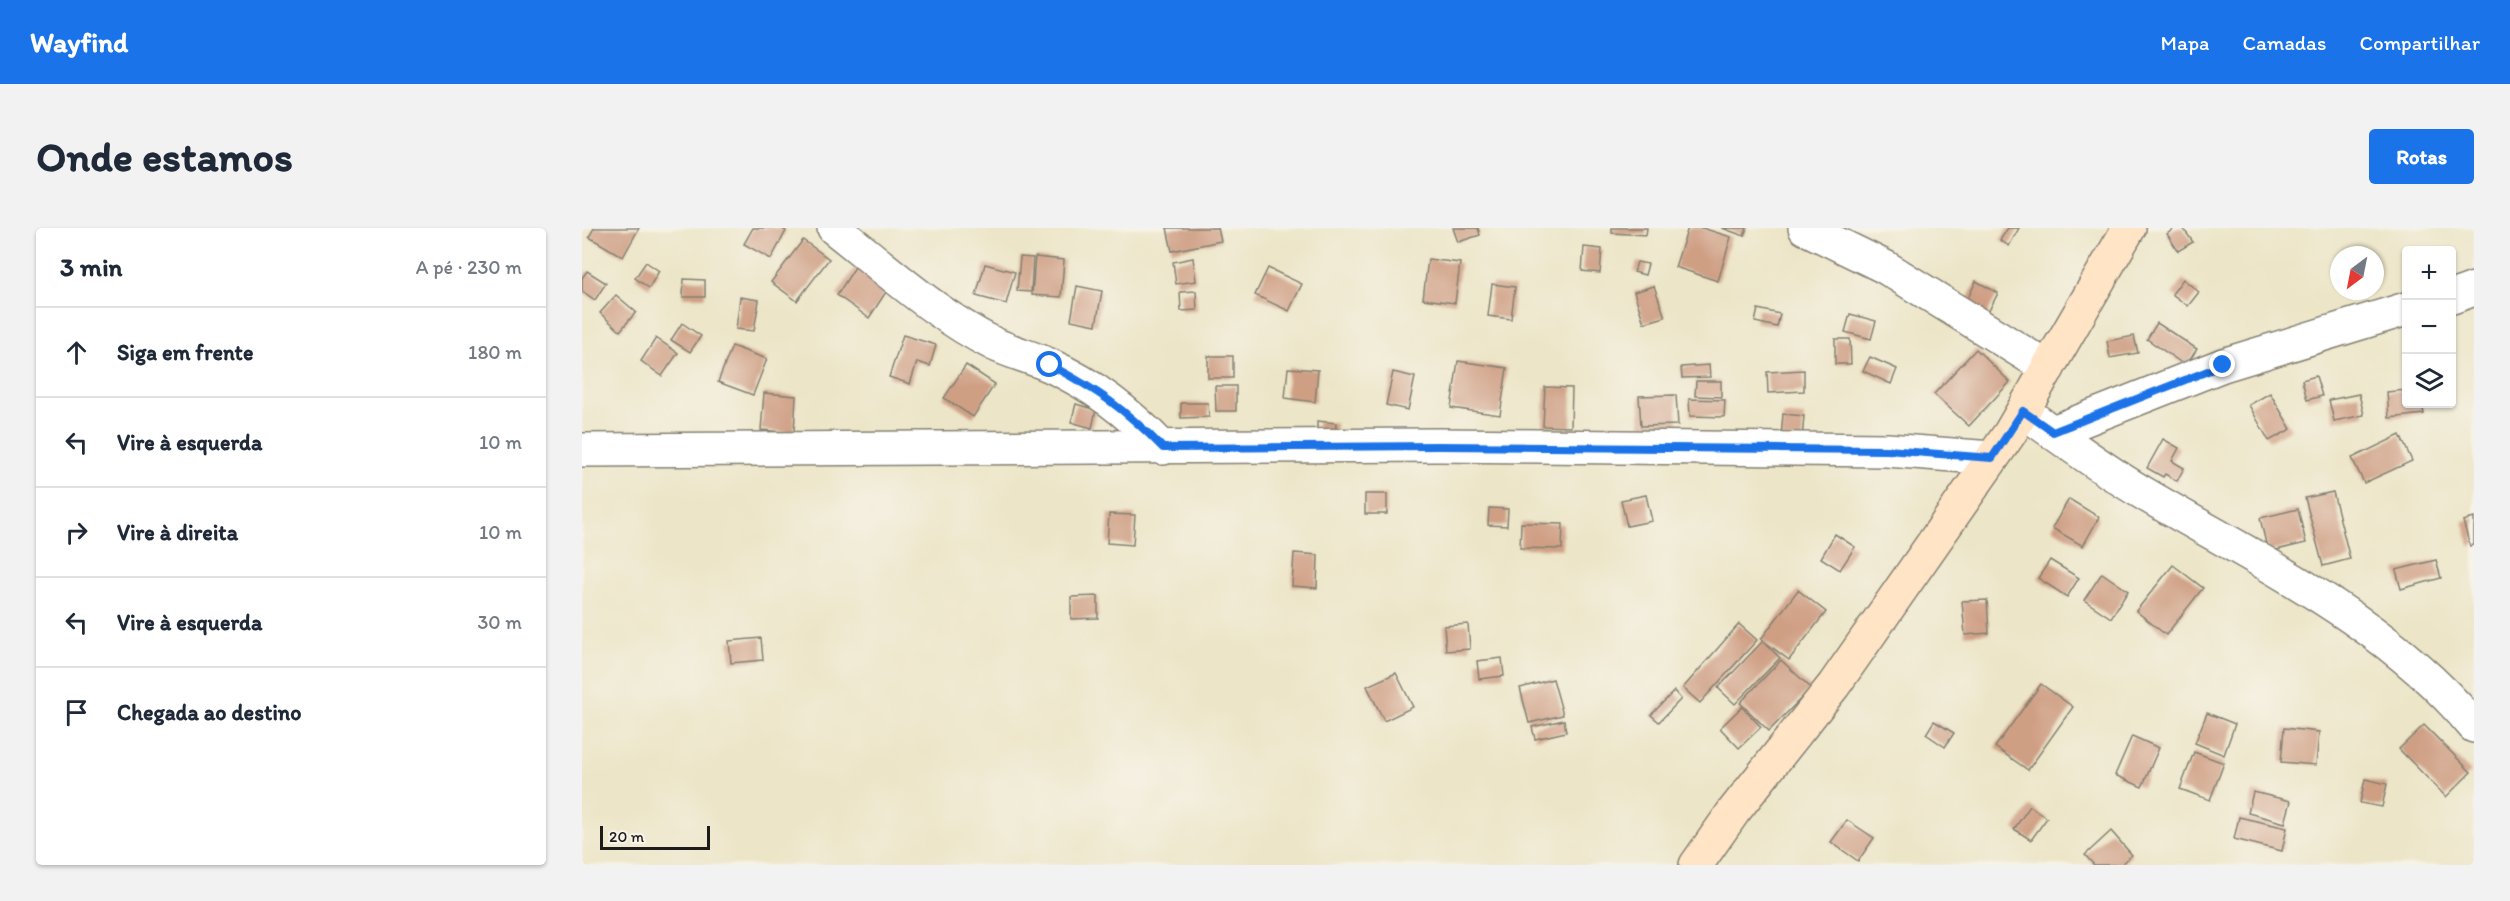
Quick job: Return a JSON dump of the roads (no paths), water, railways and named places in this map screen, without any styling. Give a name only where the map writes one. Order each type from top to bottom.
[{"type":"street","points":[[834,228],[955,320],[994,344],[1050,365],[1095,389],[1130,414],[1163,448]]},
{"type":"street","points":[[1806,228],[1885,267],[2048,368]]},
{"type":"street","points":[[1695,865],[1734,811],[1834,685],[1992,458],[2023,411],[2129,228]]},
{"type":"street","points":[[2456,295],[2474,290]]},
{"type":"street","points":[[2053,432],[2223,365],[2402,310]]},
{"type":"street","points":[[2023,411],[2141,492],[2245,550],[2396,648],[2458,707],[2474,726]]},
{"type":"street","points":[[582,450],[1451,446],[1887,450],[1992,458]]}]
